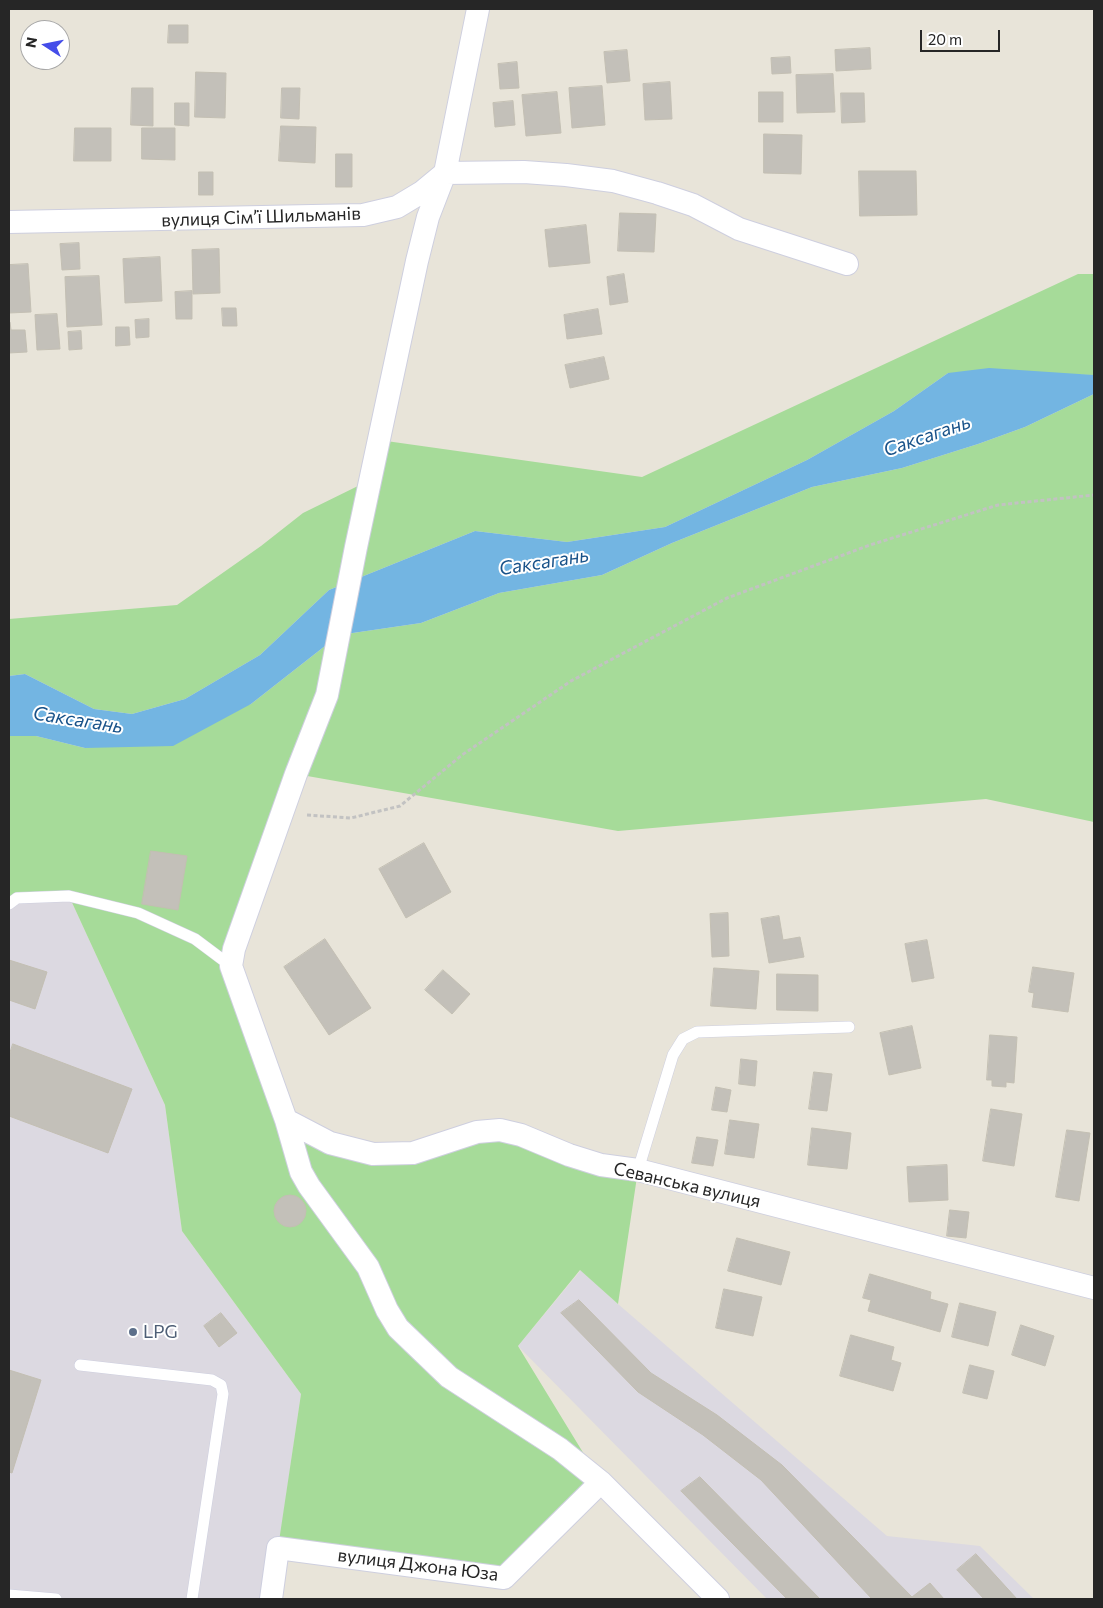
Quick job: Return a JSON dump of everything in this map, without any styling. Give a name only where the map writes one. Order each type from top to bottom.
[{"type":"street","points":[[478,9],[445,173],[428,217],[417,261],[356,547],[327,695],[283,810],[234,949],[231,966],[286,1120],[301,1172],[309,1186],[368,1267],[387,1310],[398,1328],[449,1377],[560,1449],[601,1482],[718,1599]]},
{"type":"street","points":[[445,173],[524,172],[613,181],[693,204],[739,229],[847,264]]},
{"type":"street","name":"вулиця Сімʼї Шильманів","points":[[9,222],[363,215],[397,207],[422,192],[445,173]]},
{"type":"street","name":"Севанська вулиця","points":[[286,1120],[330,1143],[373,1154],[413,1153],[477,1132],[500,1130],[522,1136],[569,1155],[601,1165],[638,1170],[1094,1288]]},
{"type":"street","name":"вулиця Джона Юза","points":[[271,1599],[278,1548],[504,1578],[601,1482]]},
{"type":"lane","points":[[9,904],[17,898],[69,896],[138,913],[195,939],[231,966]]},
{"type":"lane","points":[[638,1170],[673,1055],[683,1039],[697,1032],[849,1027]]},
{"type":"lane","points":[[80,1365],[212,1380],[221,1385],[223,1394],[192,1599]]},
{"type":"lane","points":[[9,1594],[56,1599]]},
{"type":"path","points":[[283,810],[308,815],[352,818],[400,806],[462,755],[570,681],[727,598],[870,545],[998,505],[1094,495]]},
{"type":"shaded area","points":[[69,896],[165,1105],[182,1231],[301,1394],[271,1599],[9,1599],[9,904]]},
{"type":"shaded area","points":[[581,1270],[887,1536],[980,1546],[1034,1599],[767,1599],[518,1346]]},
{"type":"green space","points":[[1078,274],[1094,274],[1094,375],[948,373],[894,411],[807,460],[665,527],[567,542],[475,531],[329,590],[260,655],[185,699],[132,714],[94,709],[25,674],[9,676],[9,619],[177,605],[261,546],[303,513],[362,484],[372,439],[642,477]]},
{"type":"green space","points":[[1094,394],[1094,822],[986,799],[618,831],[296,774],[234,949],[286,1120],[373,1154],[477,1132],[638,1170],[618,1304],[580,1270],[518,1346],[601,1482],[504,1578],[278,1548],[301,1394],[182,1231],[165,1105],[69,896],[9,904],[9,736],[36,736],[85,748],[251,704],[339,635],[421,623],[499,593],[602,575],[672,543],[812,487],[902,468],[978,444],[1025,427]]},
{"type":"water","name":"Саксагань","points":[[989,368],[1094,375],[1094,394],[1025,427],[978,444],[902,468],[812,487],[672,543],[602,575],[499,593],[421,623],[339,635],[251,704],[173,746],[85,748],[36,736],[9,736],[9,676],[25,674],[94,709],[132,714],[185,699],[260,655],[329,590],[475,531],[567,542],[665,527],[807,460],[894,411],[948,373]]},
{"type":"building","points":[[169,25],[188,25],[188,43],[168,43]]},
{"type":"building","points":[[870,48],[871,69],[836,71],[835,50]]},
{"type":"building","points":[[627,50],[630,81],[607,83],[604,52]]},
{"type":"building","points":[[790,57],[791,73],[772,74],[771,58]]},
{"type":"building","points":[[517,62],[519,88],[500,89],[498,64]]},
{"type":"building","points":[[196,72],[226,73],[225,118],[195,117]]},
{"type":"building","points":[[833,74],[835,112],[797,113],[796,75]]},
{"type":"building","points":[[670,82],[672,119],[645,120],[643,84]]},
{"type":"building","points":[[602,86],[605,125],[572,128],[569,88]]},
{"type":"building","points":[[132,88],[153,88],[153,126],[131,125]]},
{"type":"building","points":[[282,88],[300,88],[299,119],[281,118]]},
{"type":"building","points":[[557,92],[561,133],[526,136],[522,95]]},
{"type":"building","points":[[759,92],[783,92],[783,122],[759,122]]},
{"type":"building","points":[[841,93],[864,93],[865,122],[842,123]]},
{"type":"building","points":[[513,101],[515,125],[495,127],[493,103]]},
{"type":"building","points":[[175,103],[189,103],[189,126],[175,125]]},
{"type":"building","points":[[281,126],[316,127],[315,163],[279,161]]},
{"type":"building","points":[[75,128],[111,128],[111,161],[74,161]]},
{"type":"building","points":[[142,128],[175,128],[175,160],[142,159]]},
{"type":"building","points":[[764,134],[802,135],[801,174],[764,173]]},
{"type":"building","points":[[336,154],[352,154],[352,187],[336,187]]},
{"type":"building","points":[[859,171],[916,171],[917,215],[860,216]]},
{"type":"building","points":[[199,172],[213,172],[213,195],[199,195]]},
{"type":"building","points":[[620,213],[656,214],[654,252],[618,251]]},
{"type":"building","points":[[586,225],[590,263],[549,267],[545,230]]},
{"type":"building","points":[[79,243],[80,269],[62,270],[60,244]]},
{"type":"building","points":[[219,249],[220,293],[193,294],[192,250]]},
{"type":"building","points":[[160,257],[162,301],[125,303],[123,259]]},
{"type":"building","points":[[28,264],[31,312],[9,313],[9,265]]},
{"type":"building","points":[[624,274],[628,302],[610,305],[607,277]]},
{"type":"building","points":[[99,276],[102,325],[67,327],[65,277]]},
{"type":"building","points":[[192,291],[192,319],[176,319],[175,292]]},
{"type":"building","points":[[222,308],[236,308],[237,326],[223,326]]},
{"type":"building","points":[[598,309],[602,334],[567,339],[564,315]]},
{"type":"building","points":[[57,314],[60,349],[37,350],[35,315]]},
{"type":"building","points":[[149,319],[149,337],[136,338],[135,320]]},
{"type":"building","points":[[9,322],[11,330],[25,330],[27,352],[9,353]]},
{"type":"building","points":[[116,327],[129,327],[130,345],[116,346]]},
{"type":"building","points":[[81,331],[82,349],[69,350],[68,332]]},
{"type":"building","points":[[604,357],[609,379],[570,388],[565,365]]},
{"type":"building","points":[[424,843],[451,892],[406,918],[379,869]]},
{"type":"building","points":[[151,851],[187,856],[178,910],[142,904]]},
{"type":"building","points":[[728,913],[729,956],[712,957],[710,914]]},
{"type":"building","points":[[779,916],[783,940],[800,937],[804,957],[769,963],[761,919]]},
{"type":"building","points":[[325,939],[371,1008],[329,1035],[284,967]]},
{"type":"building","points":[[927,940],[934,978],[912,982],[905,944]]},
{"type":"building","points":[[9,960],[47,972],[35,1009],[9,1000]]},
{"type":"building","points":[[1033,967],[1074,973],[1068,1012],[1032,1007],[1034,993],[1029,992]]},
{"type":"building","points":[[714,968],[759,971],[756,1009],[711,1006]]},
{"type":"building","points":[[443,970],[470,994],[452,1014],[425,990]]},
{"type":"building","points":[[777,974],[818,975],[818,1011],[777,1010]]},
{"type":"building","points":[[912,1026],[921,1068],[889,1075],[880,1033]]},
{"type":"building","points":[[990,1035],[1017,1037],[1014,1083],[1006,1082],[1006,1087],[992,1086],[992,1080],[987,1080]]},
{"type":"building","points":[[13,1044],[132,1089],[108,1153],[9,1116],[9,1056]]},
{"type":"building","points":[[741,1059],[757,1061],[755,1086],[739,1084]]},
{"type":"building","points":[[814,1072],[832,1074],[827,1111],[809,1109]]},
{"type":"building","points":[[716,1087],[731,1090],[727,1112],[712,1110]]},
{"type":"building","points":[[991,1109],[1022,1114],[1014,1166],[983,1161]]},
{"type":"building","points":[[730,1120],[759,1124],[754,1158],[725,1154]]},
{"type":"building","points":[[812,1128],[851,1133],[847,1169],[808,1165]]},
{"type":"building","points":[[1067,1130],[1090,1133],[1079,1201],[1056,1197]]},
{"type":"building","points":[[697,1137],[718,1140],[713,1166],[692,1163]]},
{"type":"building","points":[[947,1165],[948,1200],[909,1202],[907,1167]]},
{"type":"building","points":[[290,1195],[302,1199],[306,1211],[302,1223],[290,1227],[278,1223],[274,1211],[278,1199]]},
{"type":"building","points":[[950,1210],[969,1212],[966,1238],[947,1236]]},
{"type":"building","points":[[737,1238],[790,1252],[781,1285],[728,1271]]},
{"type":"building","points":[[870,1274],[931,1292],[930,1299],[948,1304],[940,1332],[868,1311],[871,1300],[863,1298]]},
{"type":"building","points":[[724,1289],[762,1297],[753,1336],[716,1328]]},
{"type":"building","points":[[579,1300],[651,1373],[717,1415],[782,1465],[912,1597],[930,1583],[944,1599],[872,1599],[761,1480],[703,1435],[638,1392],[561,1313]]},
{"type":"building","points":[[960,1303],[996,1312],[988,1346],[952,1337]]},
{"type":"building","points":[[221,1313],[237,1333],[219,1347],[204,1326]]},
{"type":"building","points":[[1021,1325],[1054,1336],[1045,1366],[1012,1355]]},
{"type":"building","points":[[851,1335],[894,1347],[891,1360],[901,1363],[893,1391],[840,1376]]},
{"type":"building","points":[[970,1365],[994,1371],[987,1399],[963,1393]]},
{"type":"building","points":[[9,1370],[41,1380],[12,1473],[9,1472]]},
{"type":"building","points":[[700,1477],[820,1599],[787,1599],[681,1491]]},
{"type":"building","points":[[976,1554],[1017,1599],[984,1599],[957,1570]]},
{"type":"place","name":"LPG","points":[[133,1332]]}]
